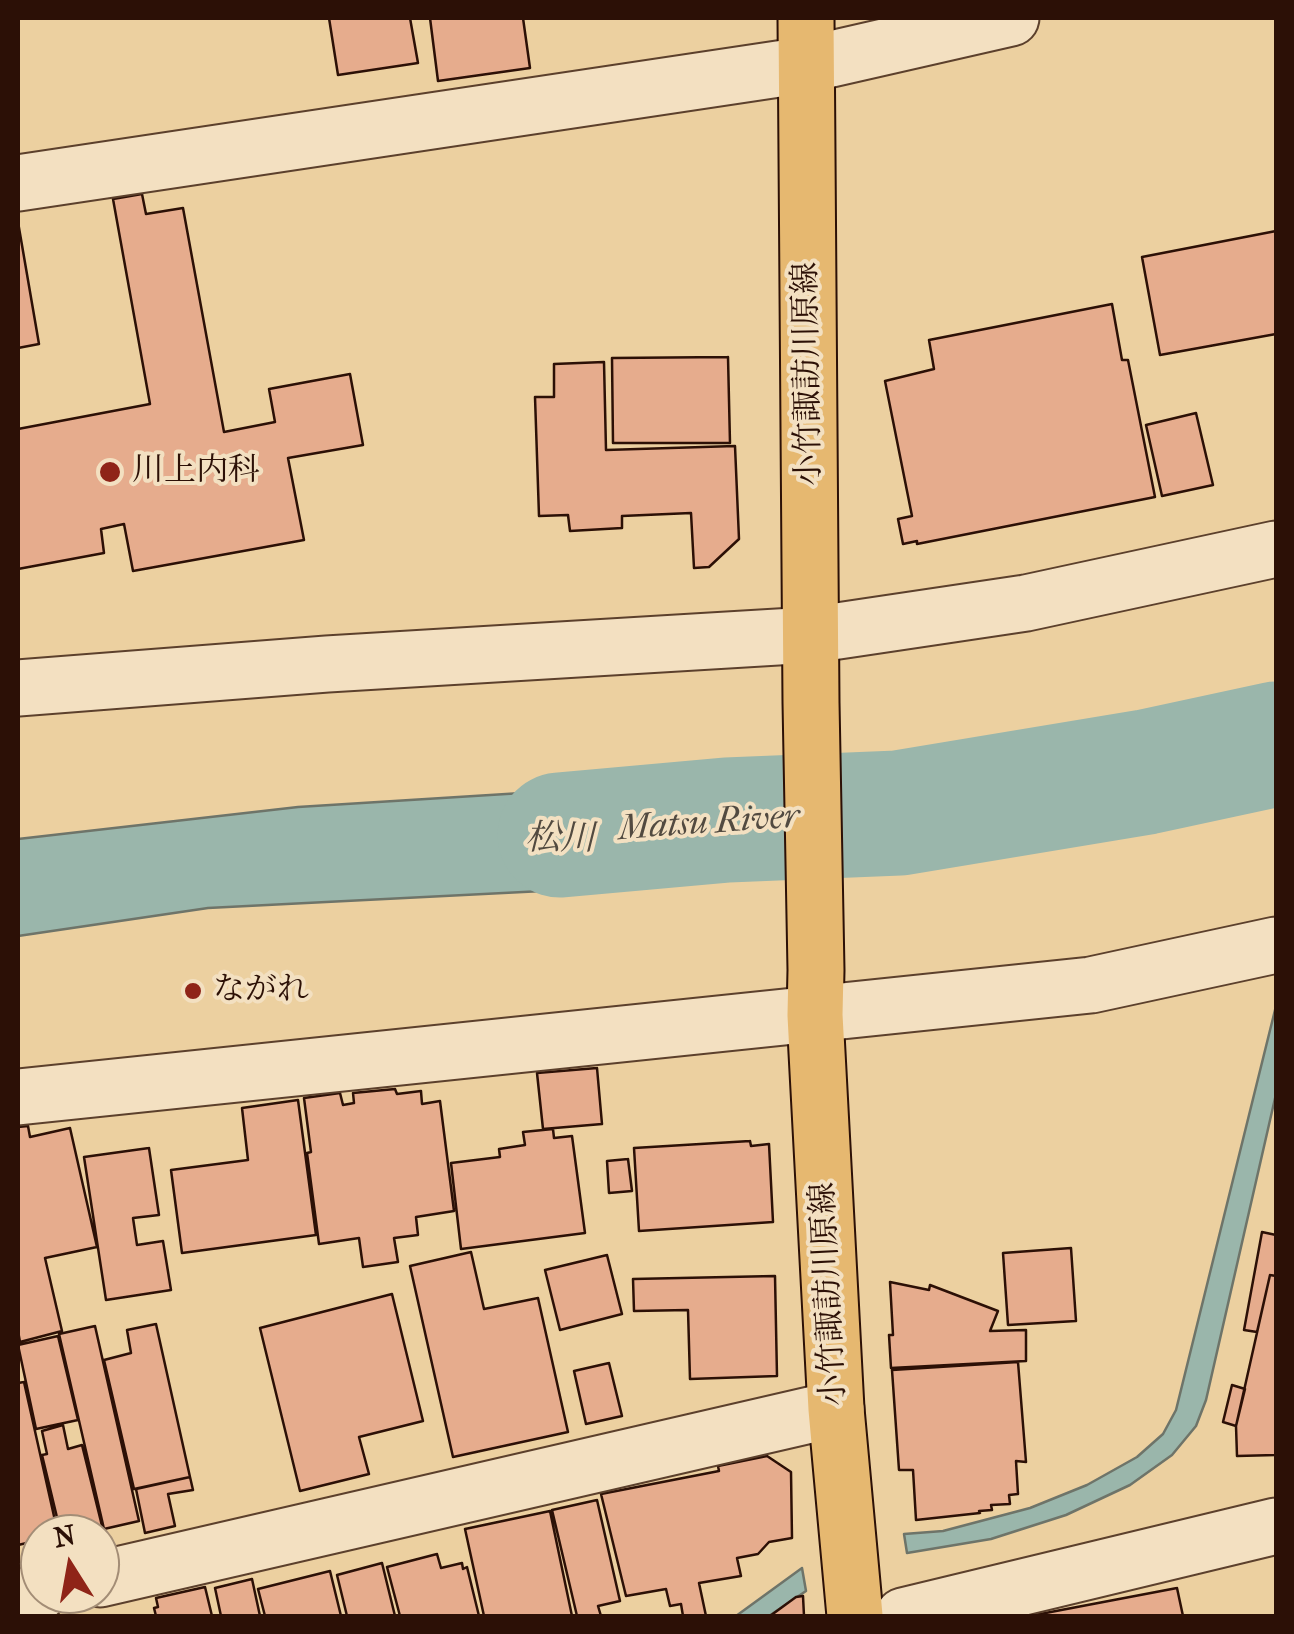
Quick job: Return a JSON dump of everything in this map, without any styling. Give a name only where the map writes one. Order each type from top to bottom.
[{"type":"main road","name":"小竹諏訪川原線","points":[[805,41],[815,993],[836,1409],[855,1616]]},
{"type":"street","points":[[18,184],[805,41],[1010,18]]},
{"type":"street","points":[[18,688],[327,664],[811,635],[1026,604],[1276,549]]},
{"type":"street","points":[[18,1096],[642,1030],[815,993],[1091,985],[1276,945]]},
{"type":"street","points":[[120,1574],[836,1409]]},
{"type":"street","points":[[903,1616],[1276,1526]]},
{"type":"water","points":[[1276,696],[1276,786],[1132,821],[960,848],[898,852],[898,794],[912,793],[912,768],[984,758]]},
{"type":"water","name":"松川","points":[[714,781],[716,800],[727,800],[735,862],[660,868],[603,879],[602,888],[208,908],[18,936],[18,839],[298,807]]},
{"type":"water","points":[[1276,1006],[1276,1094],[1206,1400],[1196,1426],[1172,1455],[1130,1485],[1066,1515],[991,1539],[907,1553],[904,1534],[943,1531],[1030,1508],[1087,1485],[1137,1457],[1163,1434],[1176,1410]]},
{"type":"water","points":[[802,1568],[806,1591],[769,1616],[736,1616]]},
{"type":"building","points":[[329,18],[410,18],[418,63],[338,75]]},
{"type":"building","points":[[430,18],[523,18],[530,68],[438,81]]},
{"type":"building","points":[[142,194],[146,214],[183,208],[224,432],[275,422],[269,389],[350,374],[363,445],[288,458],[304,540],[133,571],[124,524],[101,529],[104,553],[18,569],[18,429],[150,404],[113,199]]},
{"type":"building","points":[[18,222],[39,344],[18,348]]},
{"type":"building","points":[[1276,231],[1276,334],[1160,355],[1142,257]]},
{"type":"building","points":[[1112,304],[1122,360],[1128,360],[1155,497],[903,544],[898,519],[912,516],[885,381],[934,369],[929,340]]},
{"type":"building","points":[[728,357],[730,443],[613,443],[612,358]]},
{"type":"building","points":[[604,362],[606,450],[735,446],[739,539],[709,567],[694,568],[691,513],[622,516],[622,528],[570,531],[568,515],[539,516],[535,397],[554,397],[554,364]]},
{"type":"building","points":[[1196,413],[1213,485],[1162,496],[1146,425]]},
{"type":"building","points":[[597,1068],[602,1124],[543,1129],[537,1073]]},
{"type":"building","points":[[395,1089],[397,1094],[421,1091],[422,1104],[440,1101],[454,1211],[416,1217],[418,1235],[394,1238],[398,1262],[363,1267],[359,1238],[319,1244],[304,1098],[340,1093],[343,1105],[354,1103],[353,1093]]},
{"type":"building","points":[[298,1100],[316,1235],[182,1253],[171,1170],[248,1160],[242,1108]]},
{"type":"building","points":[[28,1126],[30,1137],[70,1128],[97,1247],[45,1258],[62,1331],[20,1342],[18,1127]]},
{"type":"building","points":[[553,1129],[554,1138],[572,1136],[585,1233],[461,1249],[451,1163],[500,1157],[499,1149],[525,1145],[523,1132]]},
{"type":"building","points":[[750,1141],[751,1146],[769,1144],[773,1222],[639,1231],[634,1148]]},
{"type":"building","points":[[149,1148],[159,1215],[133,1218],[137,1245],[163,1241],[171,1290],[106,1300],[84,1157]]},
{"type":"building","points":[[628,1159],[632,1191],[609,1193],[607,1161]]},
{"type":"building","points":[[1262,1232],[1276,1235],[1276,1276],[1270,1275],[1257,1332],[1244,1330]]},
{"type":"building","points":[[1071,1248],[1076,1321],[1008,1325],[1003,1253]]},
{"type":"building","points":[[471,1252],[484,1309],[538,1298],[568,1432],[453,1457],[410,1266]]},
{"type":"building","points":[[607,1255],[622,1314],[560,1330],[545,1270]]},
{"type":"building","points":[[1270,1275],[1276,1276],[1276,1455],[1237,1456],[1236,1426]]},
{"type":"building","points":[[775,1276],[777,1376],[690,1379],[688,1310],[634,1311],[633,1279]]},
{"type":"building","points":[[890,1282],[929,1290],[930,1285],[998,1311],[990,1331],[1026,1330],[1026,1361],[891,1368]]},
{"type":"building","points":[[392,1294],[423,1421],[359,1437],[369,1474],[300,1491],[260,1328]]},
{"type":"building","points":[[156,1324],[190,1477],[134,1489],[104,1360],[131,1353],[127,1330]]},
{"type":"building","points":[[95,1326],[139,1521],[120,1525],[120,1514],[101,1514],[59,1334]]},
{"type":"building","points":[[58,1336],[78,1420],[36,1429],[18,1345]]},
{"type":"building","points":[[1018,1362],[1026,1462],[1016,1461],[1018,1494],[1009,1495],[1010,1504],[991,1505],[992,1510],[916,1520],[913,1470],[899,1470],[892,1370]]},
{"type":"building","points":[[609,1363],[622,1416],[586,1424],[574,1371]]},
{"type":"building","points":[[24,1382],[54,1514],[20,1514],[18,1545],[18,1383]]},
{"type":"building","points":[[1232,1385],[1245,1389],[1236,1426],[1223,1422]]},
{"type":"building","points":[[63,1425],[68,1449],[82,1445],[99,1514],[56,1514],[42,1455],[47,1454],[42,1431]]},
{"type":"building","points":[[767,1456],[791,1472],[792,1538],[769,1542],[758,1554],[737,1558],[741,1576],[699,1583],[706,1616],[683,1616],[681,1604],[670,1606],[666,1589],[626,1596],[601,1494],[719,1471],[718,1466]]},
{"type":"building","points":[[190,1477],[193,1490],[168,1494],[175,1526],[145,1533],[136,1489]]},
{"type":"building","points":[[597,1500],[620,1601],[598,1606],[601,1616],[577,1616],[552,1510]]},
{"type":"building","points":[[550,1511],[572,1616],[484,1616],[465,1529]]},
{"type":"building","points":[[437,1554],[441,1568],[462,1563],[463,1569],[467,1567],[479,1616],[400,1616],[387,1567]]},
{"type":"building","points":[[382,1563],[395,1616],[347,1616],[337,1575]]},
{"type":"building","points":[[330,1571],[341,1616],[265,1616],[258,1589]]},
{"type":"building","points":[[252,1579],[260,1616],[221,1616],[215,1588]]},
{"type":"building","points":[[205,1587],[212,1616],[156,1616],[156,1598]]},
{"type":"building","points":[[1177,1588],[1183,1616],[1035,1615]]},
{"type":"building","points":[[803,1596],[804,1616],[770,1616],[796,1597]]},
{"type":"waterway","name":"Matsu River","points":[[560,835],[727,820],[899,813],[1146,772],[1276,744]]},
{"type":"place","name":"川上内科","points":[[110,472]]},
{"type":"place","name":"ながれ","points":[[193,991]]}]
